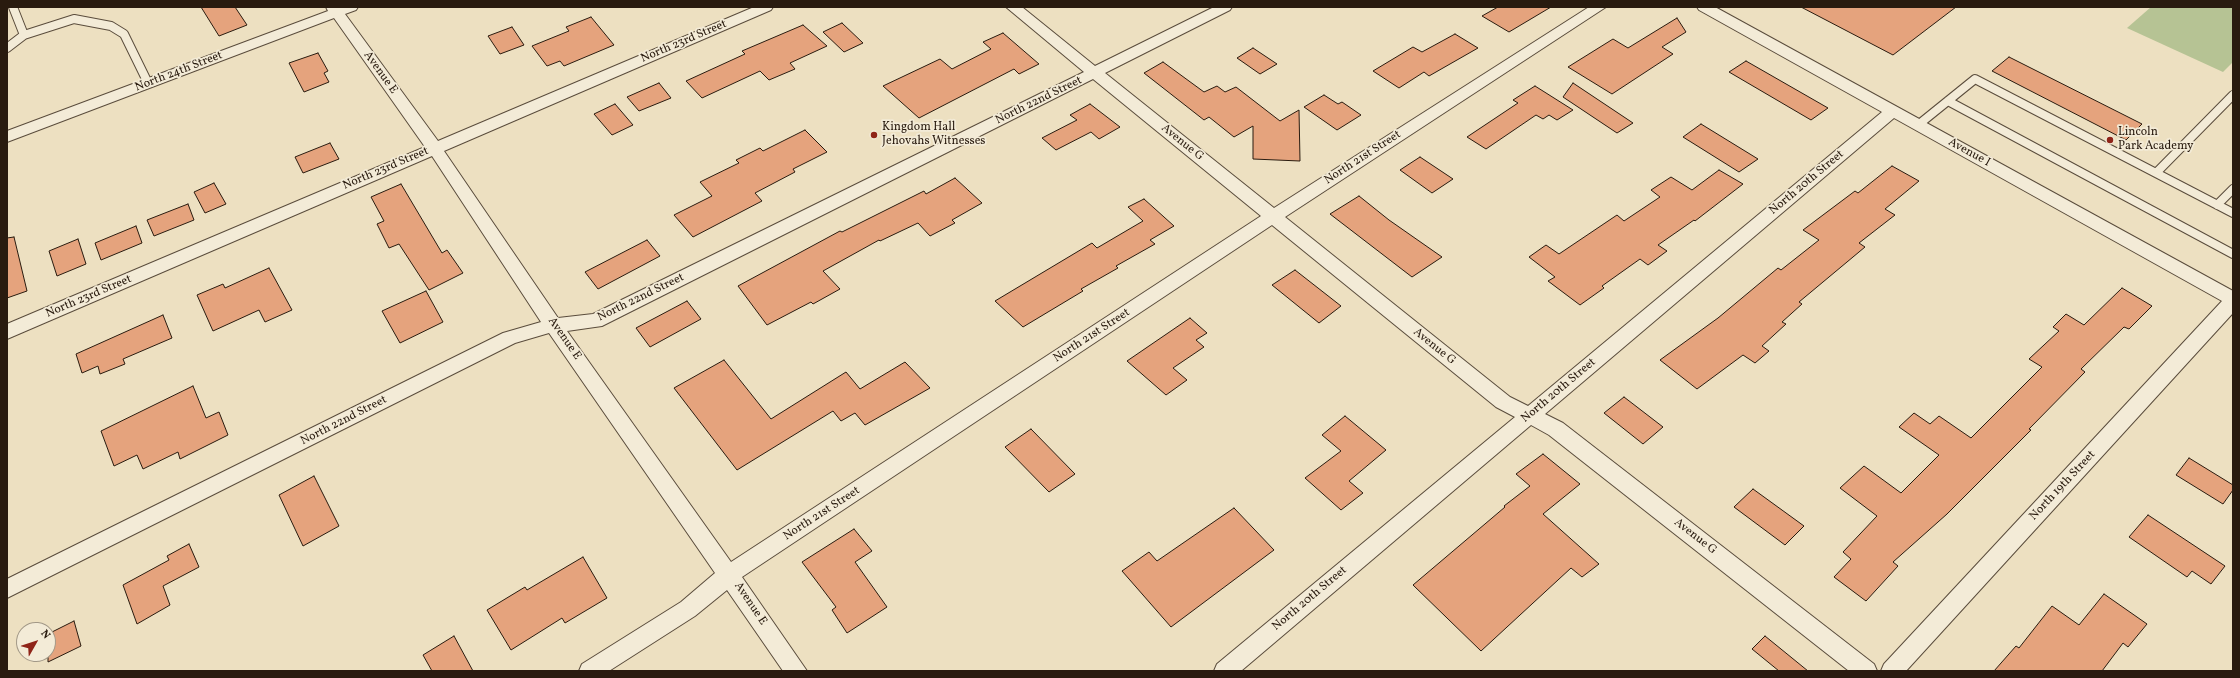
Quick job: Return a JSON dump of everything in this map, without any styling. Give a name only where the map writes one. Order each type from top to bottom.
[{"type":"street","name":"North 23rd Street","points":[[7,332],[766,7]]},
{"type":"street","name":"Avenue G","points":[[1013,7],[1503,402],[1531,414],[1556,429],[1866,671]]},
{"type":"street","name":"North 22nd Street","points":[[7,589],[509,338],[553,325],[596,321],[1225,7]]},
{"type":"street","name":"North 21st Street","points":[[590,671],[688,609],[730,574],[1272,217],[1599,7]]},
{"type":"street","name":"Avenue I","points":[[1704,7],[2233,300]]},
{"type":"street","name":"Avenue E","points":[[340,9],[553,325],[730,574],[796,671]]},
{"type":"street","name":"North 24th Street","points":[[7,137],[340,9]]},
{"type":"street","name":"North 20th Street","points":[[1224,671],[1893,111]]},
{"type":"street","name":"North 19th Street","points":[[1892,671],[2233,300]]},
{"type":"lane","points":[[13,7],[24,35]]},
{"type":"lane","points":[[7,48],[24,35],[74,19],[111,26],[124,34],[133,48],[148,84]]},
{"type":"lane","points":[[1918,125],[1975,79],[2233,213]]},
{"type":"lane","points":[[2156,173],[2233,95]]},
{"type":"lane","points":[[1948,101],[2233,254]]},
{"type":"lane","points":[[2217,205],[2233,189]]},
{"type":"green space","points":[[2151,7],[2233,7],[2233,62],[2223,72],[2127,28]]},
{"type":"building","points":[[201,7],[235,7],[247,25],[219,36]]},
{"type":"building","points":[[1498,7],[1551,7],[1509,32],[1482,16]]},
{"type":"building","points":[[1801,7],[1956,7],[1893,55]]},
{"type":"building","points":[[591,17],[614,45],[564,66],[560,61],[547,66],[532,46],[569,31],[566,27]]},
{"type":"building","points":[[1677,18],[1686,32],[1662,47],[1673,54],[1612,94],[1568,67],[1613,39],[1628,48]]},
{"type":"building","points":[[842,23],[863,43],[844,52],[823,32]]},
{"type":"building","points":[[803,25],[827,46],[790,63],[795,69],[769,80],[760,71],[702,98],[686,81],[745,54],[742,51]]},
{"type":"building","points":[[512,27],[524,45],[500,54],[488,36]]},
{"type":"building","points":[[1003,33],[1039,64],[1019,74],[1014,69],[919,118],[883,86],[940,59],[952,69],[991,49],[983,42]]},
{"type":"building","points":[[1455,34],[1478,48],[1429,76],[1424,72],[1399,88],[1373,71],[1413,47],[1422,52]]},
{"type":"building","points":[[1253,48],[1277,64],[1260,74],[1237,58]]},
{"type":"building","points":[[318,53],[328,71],[324,73],[329,82],[304,92],[289,63]]},
{"type":"building","points":[[2009,57],[2142,124],[2126,140],[1992,71]]},
{"type":"building","points":[[1746,61],[1828,108],[1811,120],[1729,72]]},
{"type":"building","points":[[1163,62],[1204,92],[1217,86],[1225,92],[1236,87],[1280,121],[1299,110],[1300,161],[1253,159],[1253,126],[1234,137],[1209,117],[1204,120],[1144,73]]},
{"type":"building","points":[[659,83],[671,98],[639,111],[627,97]]},
{"type":"building","points":[[1573,83],[1633,123],[1617,133],[1563,97]]},
{"type":"building","points":[[1535,86],[1573,110],[1557,120],[1549,115],[1543,119],[1536,115],[1486,149],[1467,137],[1518,103],[1513,100]]},
{"type":"building","points":[[1324,95],[1338,104],[1342,102],[1361,115],[1337,130],[1304,107]]},
{"type":"building","points":[[615,104],[633,125],[612,135],[594,114]]},
{"type":"building","points":[[1090,104],[1120,127],[1099,139],[1091,132],[1056,150],[1042,138],[1077,120],[1070,115]]},
{"type":"building","points":[[1701,124],[1758,159],[1739,172],[1683,137]]},
{"type":"building","points":[[805,130],[827,152],[793,169],[795,172],[755,193],[762,201],[693,237],[674,215],[712,196],[700,182],[739,163],[736,160],[760,148],[763,151]]},
{"type":"building","points":[[330,143],[339,159],[303,173],[295,157]]},
{"type":"building","points":[[1420,157],[1453,179],[1432,193],[1400,170]]},
{"type":"building","points":[[1892,166],[1919,181],[1885,209],[1895,215],[1859,243],[1865,247],[1799,302],[1802,304],[1782,322],[1786,324],[1762,346],[1769,351],[1755,363],[1743,355],[1697,389],[1660,360],[1718,318],[1778,268],[1781,270],[1819,240],[1803,230],[1855,191],[1858,193]]},
{"type":"building","points":[[1719,170],[1743,184],[1695,221],[1694,220],[1658,245],[1667,251],[1648,265],[1640,259],[1602,286],[1604,288],[1580,305],[1548,281],[1555,277],[1529,257],[1546,245],[1559,254],[1617,215],[1624,221],[1660,197],[1651,190],[1671,177],[1692,190]]},
{"type":"building","points":[[955,178],[982,203],[952,220],[955,223],[930,236],[918,223],[880,241],[879,240],[823,271],[840,289],[813,304],[811,302],[767,325],[738,286],[840,231],[842,232],[924,191],[926,194]]},
{"type":"building","points":[[214,183],[226,204],[205,213],[194,192]]},
{"type":"building","points":[[401,184],[442,253],[447,250],[463,273],[429,290],[399,244],[389,248],[377,224],[384,221],[371,197]]},
{"type":"building","points":[[1359,196],[1389,220],[1442,257],[1412,277],[1330,214]]},
{"type":"building","points":[[1144,199],[1174,226],[1150,240],[1155,244],[1116,266],[1118,268],[1081,289],[1083,291],[1023,327],[995,301],[1092,243],[1097,248],[1143,221],[1128,207]]},
{"type":"building","points":[[188,204],[194,220],[154,236],[147,220]]},
{"type":"building","points":[[136,226],[142,243],[101,260],[95,243]]},
{"type":"building","points":[[14,237],[27,291],[7,298],[7,238]]},
{"type":"building","points":[[78,239],[86,264],[57,276],[49,251]]},
{"type":"building","points":[[647,240],[660,256],[598,289],[585,272]]},
{"type":"building","points":[[269,268],[292,310],[265,322],[259,310],[213,331],[197,295],[223,284],[225,288]]},
{"type":"building","points":[[1295,270],[1341,306],[1319,323],[1272,285]]},
{"type":"building","points":[[2122,288],[2152,306],[2129,329],[2124,327],[2081,369],[2085,372],[2029,429],[2031,430],[1947,514],[1893,562],[1898,566],[1866,601],[1834,577],[1851,559],[1843,552],[1877,516],[1840,488],[1864,466],[1901,493],[1939,455],[1899,427],[1914,413],[1930,424],[1939,416],[1971,438],[2042,367],[2029,359],[2059,331],[2053,327],[2066,314],[2084,325]]},
{"type":"building","points":[[426,291],[443,322],[400,343],[382,311]]},
{"type":"building","points":[[687,301],[701,319],[650,347],[636,328]]},
{"type":"building","points":[[163,315],[172,338],[123,359],[125,364],[100,374],[98,366],[82,373],[76,354]]},
{"type":"building","points":[[1190,318],[1207,333],[1196,340],[1204,347],[1173,368],[1187,380],[1166,395],[1127,361]]},
{"type":"building","points":[[724,360],[771,419],[846,372],[860,389],[905,362],[930,388],[865,425],[855,413],[841,421],[833,411],[737,470],[674,388]]},
{"type":"building","points":[[193,386],[206,418],[219,412],[228,435],[180,459],[178,452],[143,469],[137,455],[114,466],[101,431]]},
{"type":"building","points":[[1624,397],[1663,427],[1643,444],[1604,413]]},
{"type":"building","points":[[1345,416],[1386,450],[1349,481],[1363,493],[1341,510],[1305,478],[1341,451],[1322,435]]},
{"type":"building","points":[[1031,429],[1075,474],[1049,492],[1005,447]]},
{"type":"building","points":[[1543,454],[1580,484],[1543,514],[1599,564],[1582,577],[1571,568],[1481,651],[1413,585],[1505,507],[1504,506],[1530,486],[1516,474]]},
{"type":"building","points":[[2189,458],[2233,485],[2233,490],[2223,504],[2176,475]]},
{"type":"building","points":[[314,476],[339,526],[303,546],[279,495]]},
{"type":"building","points":[[1753,489],[1804,526],[1785,545],[1734,507]]},
{"type":"building","points":[[1234,508],[1274,550],[1171,627],[1122,571],[1149,552],[1157,561]]},
{"type":"building","points":[[2148,515],[2225,566],[2211,584],[2192,571],[2187,577],[2129,537]]},
{"type":"building","points":[[854,529],[872,551],[855,562],[887,607],[847,633],[832,610],[836,607],[802,562]]},
{"type":"building","points":[[189,544],[199,567],[163,586],[170,605],[137,624],[123,585],[169,560],[167,556]]},
{"type":"building","points":[[583,557],[607,598],[565,623],[562,618],[511,650],[487,610],[525,587],[527,590]]},
{"type":"building","points":[[2104,594],[2147,624],[2128,647],[2123,643],[2102,671],[1994,671],[2016,646],[2019,648],[2052,606],[2079,625]]},
{"type":"building","points":[[74,621],[81,646],[56,658],[56,630]]},
{"type":"building","points":[[454,636],[473,671],[432,671],[423,655]]},
{"type":"building","points":[[1765,636],[1808,671],[1779,671],[1752,649]]},
{"type":"place","name":"Kingdom Hall Jehovahs Witnesses","points":[[874,135]]},
{"type":"place","name":"Lincoln Park Academy","points":[[2110,140]]}]
